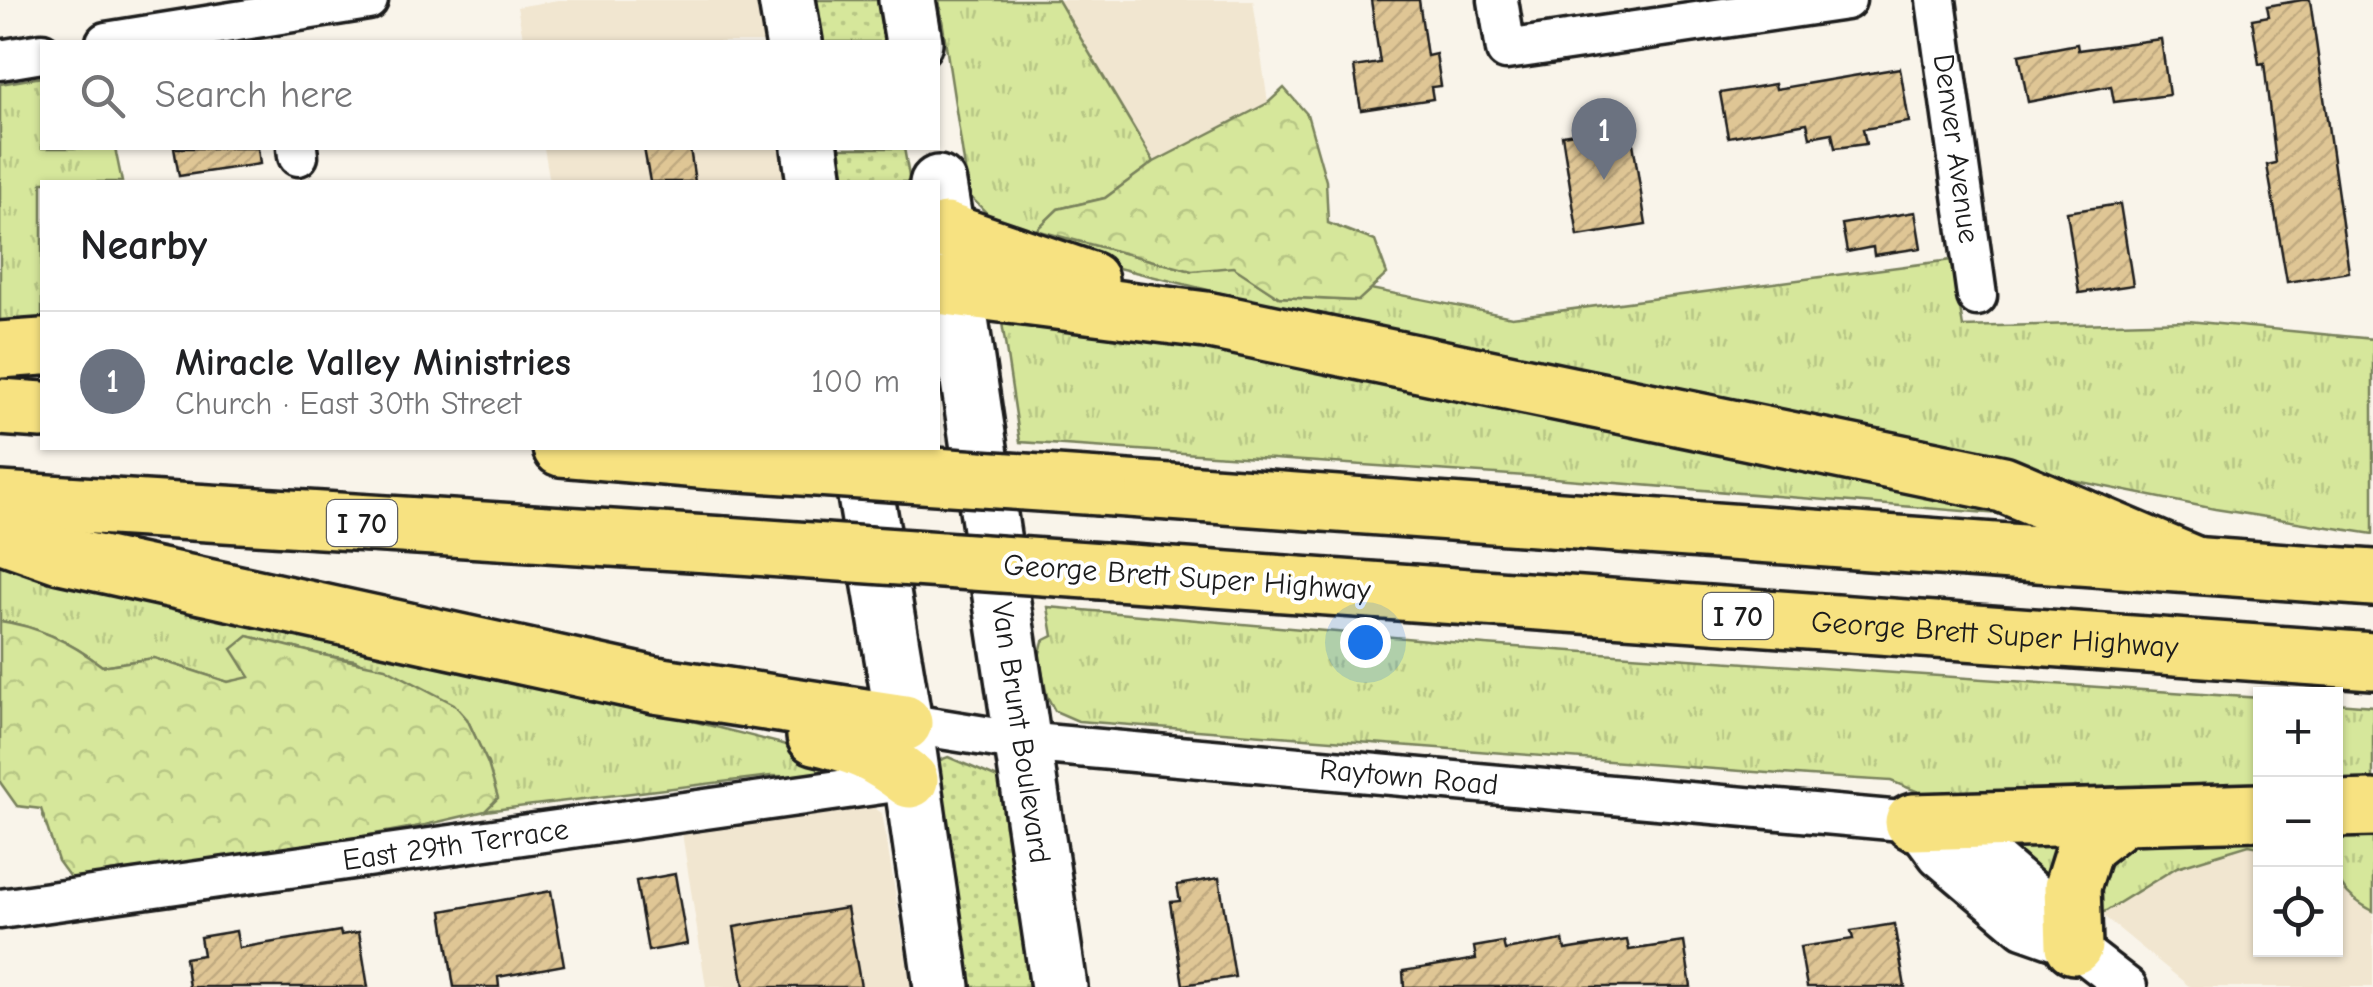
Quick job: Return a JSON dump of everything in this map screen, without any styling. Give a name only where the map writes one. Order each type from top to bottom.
[{"type":"highway","points":[[940,199],[1206,320]]},
{"type":"highway","points":[[946,286],[1206,320],[2003,484],[2194,566]]},
{"type":"highway","points":[[0,350],[40,347]]},
{"type":"highway","points":[[0,407],[40,410]]},
{"type":"highway","points":[[582,450],[2373,578]]},
{"type":"highway","name":"George Brett Super Highway","points":[[0,500],[724,545],[2373,661]]},
{"type":"highway","points":[[0,534],[60,555],[655,686],[904,724]]},
{"type":"highway","points":[[655,686],[855,746],[884,760],[910,780]]},
{"type":"highway","points":[[2343,809],[2373,808]]},
{"type":"highway","points":[[1913,822],[2253,812]]},
{"type":"highway","points":[[2074,946],[2072,887],[2085,846],[2122,817]]},
{"type":"main road","points":[[787,0],[794,40]]},
{"type":"main road","points":[[908,0],[914,40]]},
{"type":"main road","points":[[810,150],[815,180]]},
{"type":"main road","name":"Van Brunt Boulevard","points":[[932,150],[937,180]]},
{"type":"main road","name":"Van Brunt Boulevard","points":[[940,199],[946,286],[1059,987]]},
{"type":"main road","points":[[858,450],[942,987]]},
{"type":"street","points":[[121,40],[275,19],[368,0]]},
{"type":"street","points":[[1498,0],[1506,50],[1846,0]]},
{"type":"street","name":"Denver Avenue","points":[[1936,0],[1977,296]]},
{"type":"street","points":[[0,60],[40,53]]},
{"type":"street","name":"Raytown Road","points":[[904,724],[1022,742],[1913,822],[1969,836],[2046,902],[2074,946],[2128,987]]},
{"type":"street","name":"East 29th Terrace","points":[[0,910],[910,780]]},
{"type":"shaded area","points":[[558,0],[759,0],[766,40],[524,40],[517,7]]},
{"type":"shaded area","points":[[1058,0],[1253,0],[1268,103],[1154,162]]},
{"type":"shaded area","points":[[544,150],[783,150],[789,180],[550,180]]},
{"type":"shaded area","points":[[856,803],[870,805],[882,813],[911,987],[706,987],[682,833]]},
{"type":"shaded area","points":[[2253,846],[2253,957],[2343,957],[2343,886],[2356,902],[2373,911],[2373,987],[2190,987],[2101,914],[2176,867]]},
{"type":"green space","points":[[815,0],[881,0],[888,40],[822,40]]},
{"type":"green space","points":[[939,0],[1058,0],[1154,162],[1105,198],[1058,209],[1037,230],[1192,271],[1233,266],[1279,297],[1357,301],[1371,289],[1512,317],[1952,260],[1963,327],[2188,321],[2373,339],[2373,534],[2215,509],[1573,379],[1016,243],[969,195]]},
{"type":"green space","points":[[40,77],[40,150],[115,150],[122,180],[40,180],[40,334],[0,337],[0,84]]},
{"type":"green space","points":[[1284,88],[1307,114],[1326,181],[1328,223],[1375,241],[1387,274],[1358,301],[1279,297],[1233,267],[1192,271],[1036,230],[1058,209],[1105,198],[1154,162],[1268,103]]},
{"type":"green space","points":[[839,150],[904,150],[910,180],[845,180]]},
{"type":"green space","points":[[1000,309],[2025,516],[1554,478],[1020,442]]},
{"type":"green space","points":[[0,565],[431,655],[850,761],[846,777],[771,776],[485,811],[497,798],[488,764],[467,719],[355,660],[248,636],[233,649],[250,678],[228,682],[154,658],[102,666],[54,637],[0,621]]},
{"type":"green space","points":[[1048,607],[1485,645],[2253,698],[2253,794],[1939,800],[1891,781],[1078,721],[1055,711],[1047,696],[1039,657],[1043,641],[1053,636]]},
{"type":"green space","points":[[0,621],[54,637],[102,666],[154,658],[228,682],[250,677],[232,649],[248,636],[385,668],[454,704],[467,719],[488,764],[498,798],[485,811],[425,825],[230,860],[111,872],[72,880],[58,861],[41,809],[17,806],[0,782]]},
{"type":"green space","points":[[2343,704],[2373,706],[2373,790],[2343,792]]},
{"type":"green space","points":[[948,757],[1000,779],[1034,987],[971,987],[935,762]]},
{"type":"green space","points":[[2373,828],[2373,911],[2343,887],[2343,829]]},
{"type":"green space","points":[[2253,831],[2253,846],[2177,867],[2101,914],[2093,889],[2119,845],[2150,834]]},
{"type":"green space","points":[[2000,844],[2067,845],[2053,883]]},
{"type":"building","points":[[1371,0],[1419,0],[1427,56],[1436,54],[1441,86],[1431,87],[1433,99],[1361,110],[1354,67],[1380,63]]},
{"type":"building","points":[[2310,0],[2349,272],[2287,282],[2267,165],[2276,163],[2264,63],[2259,64],[2252,19],[2269,16],[2267,6]]},
{"type":"building","points":[[2161,39],[2169,95],[2114,102],[2111,86],[2028,102],[2019,55],[2077,44],[2078,50]]},
{"type":"building","points":[[1900,68],[1909,122],[1863,129],[1866,144],[1835,148],[1832,133],[1810,137],[1807,123],[1728,137],[1720,93],[1775,84],[1776,89]]},
{"type":"building","points":[[1630,124],[1646,225],[1578,236],[1562,135]]},
{"type":"building","points":[[174,150],[258,150],[260,164],[179,176]]},
{"type":"building","points":[[644,150],[690,150],[695,180],[650,180]]},
{"type":"building","points":[[2120,204],[2133,285],[2079,293],[2067,212]]},
{"type":"building","points":[[1915,212],[1921,248],[1874,255],[1873,247],[1847,252],[1842,224]]},
{"type":"building","points":[[675,874],[687,944],[648,951],[636,881]]},
{"type":"building","points":[[1219,878],[1235,977],[1183,985],[1170,902],[1180,901],[1177,885]]},
{"type":"building","points":[[551,891],[564,965],[498,977],[499,987],[454,987],[442,911]]},
{"type":"building","points":[[847,908],[861,987],[744,987],[734,927]]},
{"type":"building","points":[[1894,924],[1905,987],[1807,987],[1800,947],[1853,939],[1851,931]]},
{"type":"building","points":[[236,931],[239,948],[340,931],[341,935],[359,932],[368,987],[189,987],[185,958],[203,955],[200,937]]},
{"type":"building","points":[[1563,940],[1565,950],[1627,940],[1629,950],[1684,942],[1691,987],[1404,987],[1403,971],[1476,959],[1474,947],[1503,942],[1505,950]]},
{"type":"place","name":"Miracle Valley Ministries","points":[[1604,180]]}]
